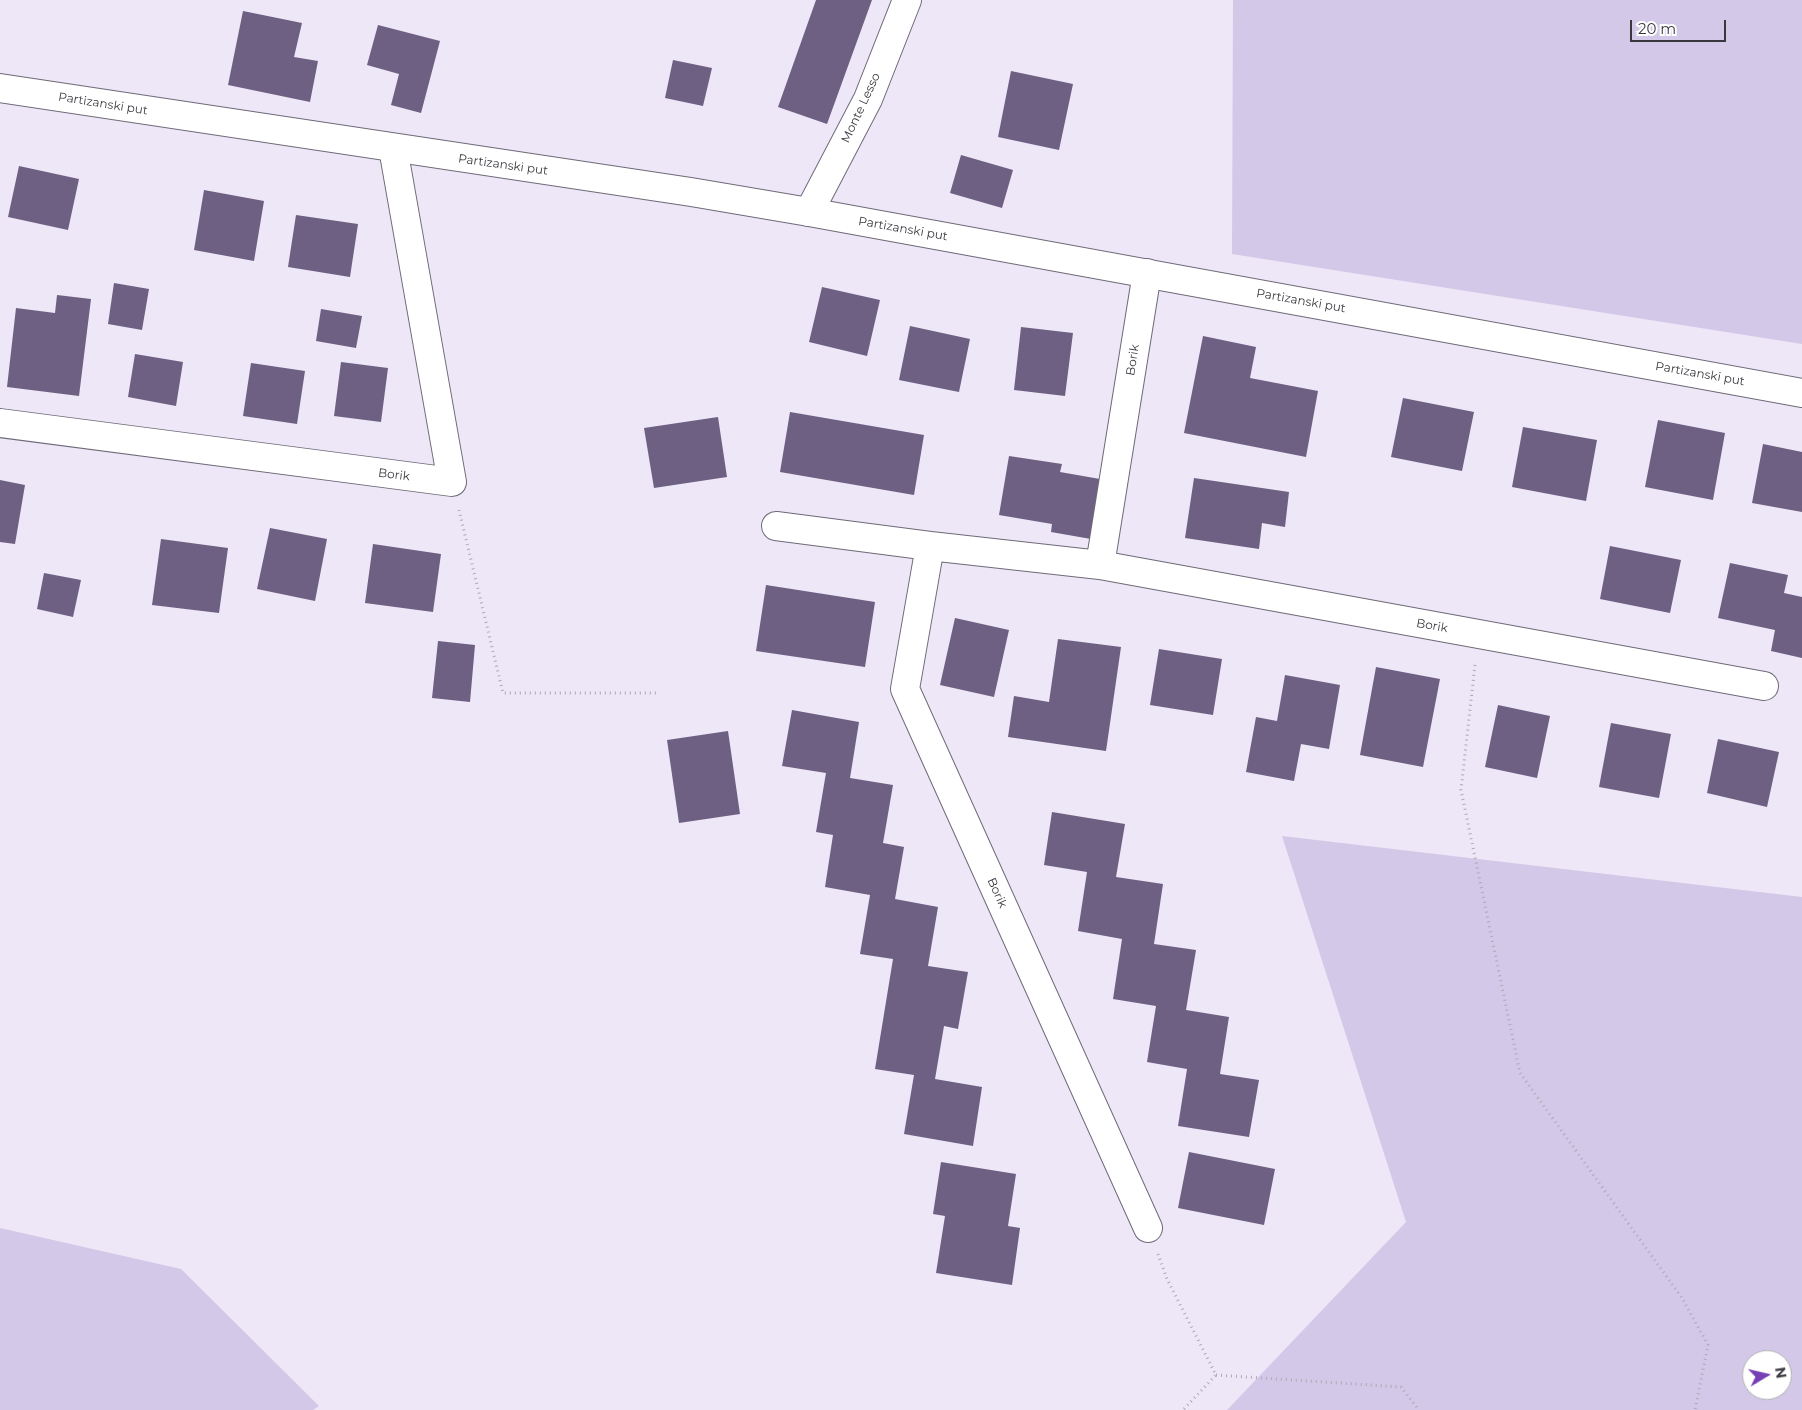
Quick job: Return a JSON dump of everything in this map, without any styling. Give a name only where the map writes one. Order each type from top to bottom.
[{"type":"street","name":"Monte Lesso","points":[[809,212],[868,99],[907,0]]},
{"type":"street","name":"Partizanski put","points":[[0,88],[682,191],[809,212],[1802,393]]},
{"type":"street","points":[[393,148],[452,482]]},
{"type":"street","name":"Borik","points":[[1100,565],[1147,273]]},
{"type":"street","name":"Borik","points":[[0,423],[452,482]]},
{"type":"street","name":"Borik","points":[[776,526],[1100,565],[1764,686]]},
{"type":"street","name":"Borik","points":[[930,546],[905,688],[1148,1228]]},
{"type":"path","points":[[452,482],[503,693],[660,693]]},
{"type":"path","points":[[1478,634],[1461,790],[1520,1073],[1682,1298],[1708,1345],[1695,1410]]},
{"type":"path","points":[[1148,1228],[1167,1279],[1216,1374]]},
{"type":"path","points":[[1183,1410],[1216,1374]]},
{"type":"path","points":[[1216,1374],[1402,1387],[1419,1410]]},
{"type":"shaded area","points":[[1233,0],[1802,0],[1802,344],[1232,254]]},
{"type":"shaded area","points":[[1282,836],[1802,897],[1802,1410],[1227,1410],[1406,1222]]},
{"type":"shaded area","points":[[0,1228],[181,1269],[319,1406],[313,1410],[0,1410]]},
{"type":"building","points":[[816,0],[872,0],[827,124],[778,107]]},
{"type":"building","points":[[243,11],[302,23],[294,57],[318,61],[310,102],[228,85]]},
{"type":"building","points":[[378,25],[440,41],[421,113],[391,105],[399,74],[367,65]]},
{"type":"building","points":[[673,60],[712,68],[703,106],[665,98]]},
{"type":"building","points":[[1011,71],[1073,84],[1059,150],[998,137]]},
{"type":"building","points":[[961,155],[1013,170],[1002,208],[950,193]]},
{"type":"building","points":[[19,166],[79,179],[68,230],[8,217]]},
{"type":"building","points":[[204,190],[264,201],[254,261],[194,250]]},
{"type":"building","points":[[296,215],[358,224],[350,277],[288,267]]},
{"type":"building","points":[[114,283],[149,289],[142,330],[108,324]]},
{"type":"building","points":[[822,287],[880,300],[867,356],[809,342]]},
{"type":"building","points":[[57,295],[91,299],[79,396],[7,387],[16,308],[55,313]]},
{"type":"building","points":[[321,309],[362,316],[356,348],[316,341]]},
{"type":"building","points":[[910,326],[970,339],[959,392],[899,380]]},
{"type":"building","points":[[1021,327],[1073,333],[1065,396],[1014,390]]},
{"type":"building","points":[[1203,336],[1256,347],[1250,378],[1318,391],[1306,457],[1184,433]]},
{"type":"building","points":[[135,354],[183,362],[176,406],[128,397]]},
{"type":"building","points":[[341,362],[388,368],[381,422],[334,416]]},
{"type":"building","points":[[251,363],[305,371],[297,424],[243,416]]},
{"type":"building","points":[[1403,398],[1474,412],[1462,471],[1391,457]]},
{"type":"building","points":[[790,412],[924,435],[914,495],[780,472]]},
{"type":"building","points":[[718,417],[727,477],[654,488],[644,428]]},
{"type":"building","points":[[1658,420],[1725,433],[1713,500],[1645,487]]},
{"type":"building","points":[[1523,427],[1597,440],[1586,501],[1512,487]]},
{"type":"building","points":[[1763,444],[1802,452],[1802,512],[1752,503]]},
{"type":"building","points":[[1009,456],[1062,464],[1060,472],[1100,479],[1091,539],[1051,532],[1052,524],[999,515]]},
{"type":"building","points":[[1194,478],[1289,492],[1285,527],[1262,523],[1259,549],[1185,538]]},
{"type":"building","points":[[0,480],[25,485],[15,544],[0,542]]},
{"type":"building","points":[[270,528],[327,539],[315,601],[257,589]]},
{"type":"building","points":[[161,539],[228,548],[219,613],[152,605]]},
{"type":"building","points":[[373,544],[441,554],[433,612],[365,603]]},
{"type":"building","points":[[1610,546],[1681,560],[1670,613],[1600,599]]},
{"type":"building","points":[[1730,563],[1788,575],[1784,593],[1802,597],[1802,658],[1771,651],[1775,630],[1718,618]]},
{"type":"building","points":[[44,573],[81,580],[73,617],[37,609]]},
{"type":"building","points":[[766,585],[875,602],[865,667],[756,651]]},
{"type":"building","points":[[955,618],[1009,630],[994,697],[940,685]]},
{"type":"building","points":[[1058,639],[1121,647],[1106,751],[1008,737],[1014,696],[1049,702]]},
{"type":"building","points":[[438,641],[475,645],[470,702],[432,698]]},
{"type":"building","points":[[1159,649],[1222,659],[1213,715],[1150,705]]},
{"type":"building","points":[[1376,667],[1440,679],[1423,767],[1360,755]]},
{"type":"building","points":[[1285,675],[1340,685],[1329,749],[1301,744],[1294,781],[1246,772],[1256,717],[1277,721]]},
{"type":"building","points":[[1498,705],[1550,716],[1537,778],[1485,767]]},
{"type":"building","points":[[792,710],[859,722],[850,778],[893,785],[883,843],[904,847],[895,899],[938,907],[928,966],[968,972],[958,1029],[944,1026],[935,1079],[982,1087],[973,1146],[904,1134],[914,1075],[875,1069],[893,959],[860,954],[870,895],[825,887],[833,835],[816,832],[826,773],[782,766]]},
{"type":"building","points":[[1611,723],[1671,734],[1659,798],[1599,787]]},
{"type":"building","points":[[728,731],[740,814],[679,823],[667,740]]},
{"type":"building","points":[[1718,739],[1779,752],[1767,807],[1707,793]]},
{"type":"building","points":[[1052,812],[1125,824],[1116,877],[1163,884],[1154,944],[1196,950],[1186,1010],[1229,1017],[1220,1074],[1259,1080],[1249,1137],[1178,1126],[1187,1069],[1147,1062],[1156,1006],[1113,999],[1122,939],[1078,931],[1087,872],[1044,865]]},
{"type":"building","points":[[1189,1152],[1275,1169],[1264,1225],[1178,1208]]},
{"type":"building","points":[[941,1162],[1016,1174],[1008,1226],[1020,1228],[1012,1285],[936,1273],[945,1216],[933,1214]]}]
